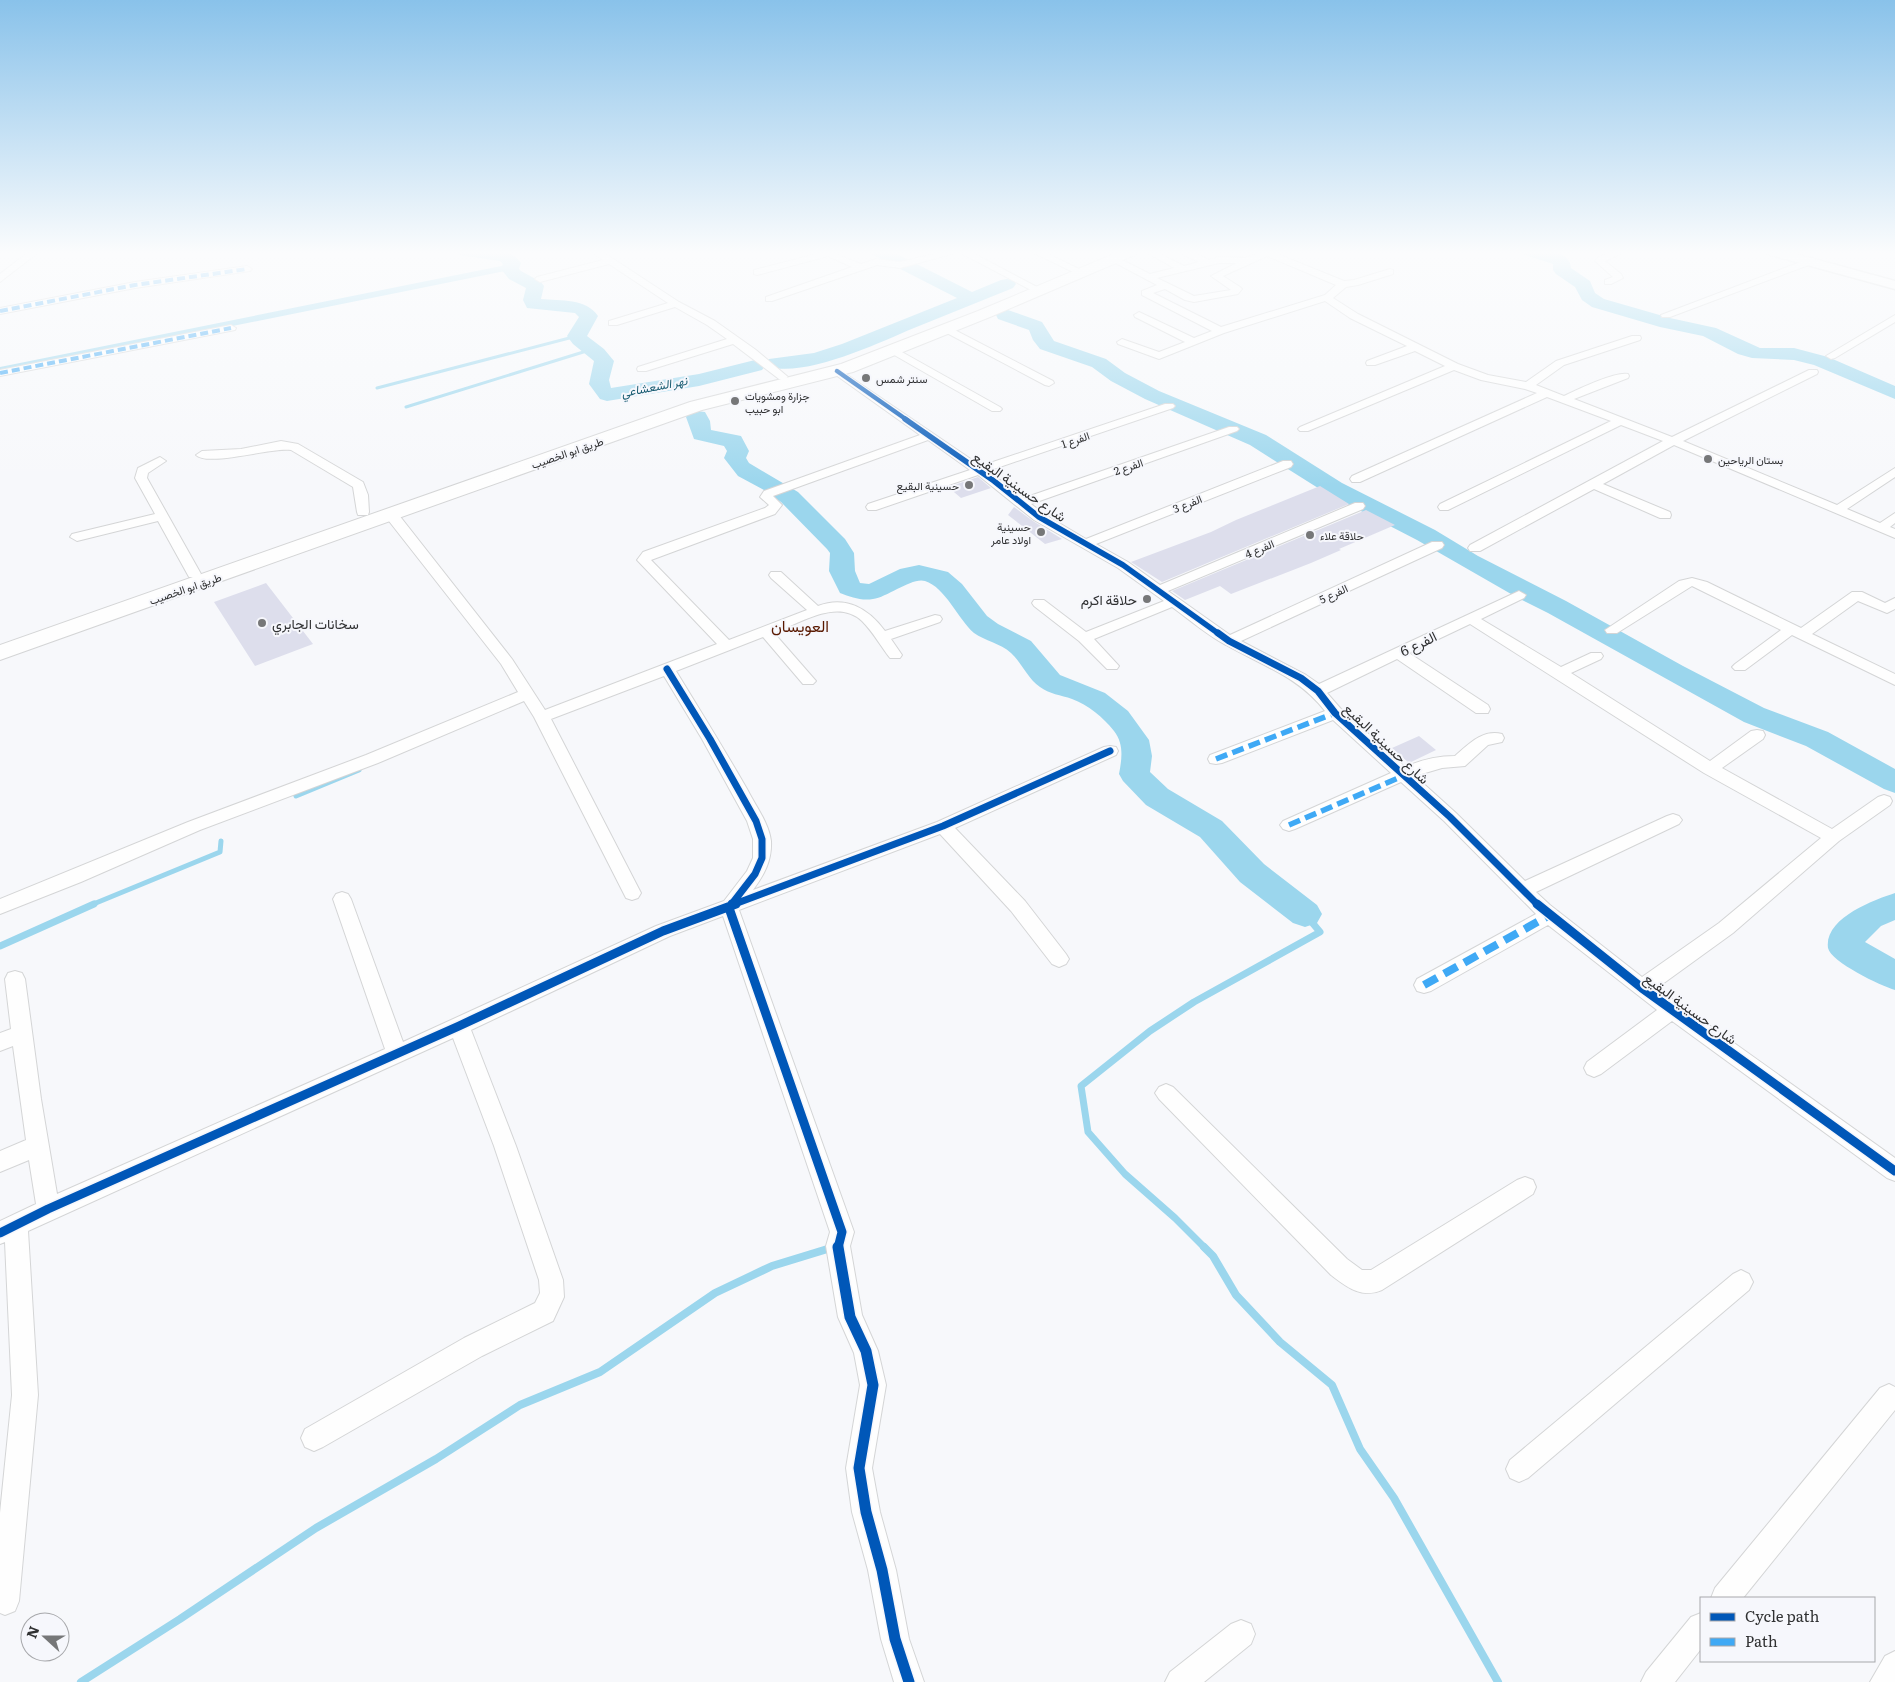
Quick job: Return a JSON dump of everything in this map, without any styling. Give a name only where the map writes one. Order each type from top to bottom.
[{"type":"main road","name":"طريق ابو الخصيب","points":[[0,653],[270,558],[602,435],[772,368],[834,364],[925,329]]},
{"type":"main road","name":"طريق ابو الخصيب","points":[[0,640],[194,574],[363,512],[713,400],[837,371],[946,329]]},
{"type":"street","points":[[0,373],[223,329]]},
{"type":"street","points":[[719,329],[772,368]]},
{"type":"street","points":[[948,329],[1049,383]]},
{"type":"street","points":[[1169,329],[1194,342]]},
{"type":"street","points":[[1122,342],[1159,356],[1225,329]]},
{"type":"street","points":[[1381,329],[1454,366],[1485,378],[1528,386],[1547,393],[1673,441],[1895,534]]},
{"type":"street","points":[[1831,356],[1876,329]]},
{"type":"street","points":[[1528,386],[1560,364],[1636,338]]},
{"type":"street","points":[[642,369],[734,340]]},
{"type":"street","points":[[1371,363],[1415,347]]},
{"type":"street","points":[[893,350],[996,409]]},
{"type":"street","points":[[1304,429],[1454,366]]},
{"type":"street","name":"شارع حسينية البقيع","points":[[837,371],[981,471],[1047,522],[1087,543],[1159,590],[1229,641],[1301,678],[1318,691],[1335,713],[1450,817],[1550,916],[1642,988],[1895,1171]]},
{"type":"street","points":[[1475,548],[1673,441],[1813,372]]},
{"type":"street","points":[[1564,400],[1584,390],[1624,376]]},
{"type":"street","points":[[1356,479],[1547,393]]},
{"type":"street","name":"الفرع 1","points":[[872,507],[1169,406]]},
{"type":"street","points":[[1444,507],[1619,422]]},
{"type":"street","name":"الفرع 2","points":[[1023,503],[1233,429]]},
{"type":"street","points":[[727,646],[644,560],[648,555],[770,511],[776,505],[766,497],[778,490],[928,436]]},
{"type":"street","points":[[202,455],[241,453],[281,445],[294,447],[359,485],[362,495],[363,512]]},
{"type":"street","points":[[160,462],[142,470],[141,478],[194,574]]},
{"type":"street","name":"الفرع 3","points":[[1087,543],[1287,464]]},
{"type":"street","points":[[1838,510],[1895,472]]},
{"type":"street","points":[[1594,484],[1665,515]]},
{"type":"street","name":"الفرع 4","points":[[1159,590],[1359,506]]},
{"type":"street","points":[[390,513],[507,662],[542,717],[632,893]]},
{"type":"street","points":[[77,537],[163,516]]},
{"type":"street","points":[[1881,528],[1895,517]]},
{"type":"street","name":"الفرع 5","points":[[1229,641],[1437,545]]},
{"type":"street","points":[[776,575],[816,611]]},
{"type":"street","points":[[1612,630],[1684,584],[1692,582],[1702,585],[1895,680]]},
{"type":"street","name":"الفرع 6","points":[[1318,691],[1519,595]]},
{"type":"street","points":[[1740,667],[1858,595],[1886,609],[1895,602]]},
{"type":"street","points":[[1084,638],[1175,601]]},
{"type":"street","points":[[1038,603],[1084,638],[1112,666]]},
{"type":"street","points":[[542,717],[828,607],[850,606],[860,611],[895,655]]},
{"type":"street","points":[[1470,618],[1710,769],[1832,837]]},
{"type":"street","points":[[881,637],[935,619]]},
{"type":"street","points":[[765,631],[808,681]]},
{"type":"street","points":[[1398,653],[1482,709]]},
{"type":"street","points":[[1560,673],[1596,656]]},
{"type":"street","points":[[667,669],[710,739],[756,822],[762,839],[762,858],[755,874],[729,908]]},
{"type":"street","points":[[0,907],[76,877],[194,826],[372,759],[526,694]]},
{"type":"street","points":[[1216,760],[1335,713]]},
{"type":"street","points":[[1710,769],[1757,735]]},
{"type":"street","points":[[1289,825],[1423,766],[1442,762],[1459,762],[1483,741],[1496,738]]},
{"type":"street","points":[[5,1601],[25,1395],[8,1229],[48,1209],[459,1026],[663,931],[729,908],[944,826],[1110,751]]},
{"type":"street","points":[[1642,988],[1726,928],[1832,837],[1884,800]]},
{"type":"street","points":[[1522,890],[1673,820]]},
{"type":"street","points":[[944,826],[1018,906],[1059,959]]},
{"type":"street","points":[[342,898],[397,1054]]},
{"type":"street","points":[[729,908],[842,1232],[838,1246],[850,1317],[866,1352],[873,1385],[859,1468],[866,1512],[882,1570],[896,1639],[909,1682]]},
{"type":"street","points":[[1424,985],[1550,916]]},
{"type":"street","points":[[15,979],[48,1209]]},
{"type":"street","points":[[1594,1068],[1672,1010]]},
{"type":"street","points":[[314,1438],[473,1347],[544,1312],[550,1303],[554,1291],[551,1280],[505,1146],[459,1026]]},
{"type":"street","points":[[0,1042],[22,1033]]},
{"type":"street","points":[[1166,1093],[1339,1267],[1358,1281],[1374,1282],[1525,1187]]},
{"type":"street","points":[[0,1162],[38,1145]]},
{"type":"street","points":[[1519,1468],[1742,1282]]},
{"type":"street","points":[[1726,1597],[1888,1397]]},
{"type":"street","points":[[1656,1682],[1700,1628]]},
{"type":"street","points":[[1180,1682],[1241,1634]]},
{"type":"street","points":[[1885,1682],[1895,1666]]},
{"type":"building","name":"حسينية البقيع","points":[[978,477],[991,488],[961,498],[948,487]]},
{"type":"building","points":[[1320,486],[1349,504],[1162,582],[1131,562],[1211,532]]},
{"type":"building","name":"حسينية اولاد عامر","points":[[1014,507],[1062,539],[1045,544],[1008,515]]},
{"type":"building","points":[[1366,510],[1395,525],[1311,563],[1231,594],[1220,586],[1185,600],[1172,591]]},
{"type":"building","name":"سخانات الجابري","points":[[266,583],[313,644],[255,666],[214,602]]},
{"type":"building","points":[[1419,736],[1436,750],[1409,763],[1392,748]]},
{"type":"waterway","points":[[0,370],[201,329]]},
{"type":"waterway","name":"نهر الشعشاعي","points":[[581,329],[577,336],[604,361],[599,384],[607,395],[699,380],[755,366]]},
{"type":"waterway","name":"نهر الشعشاعي","points":[[776,363],[816,359],[895,329]]},
{"type":"waterway","points":[[1039,329],[1047,345],[1099,363],[1118,377],[1152,395],[1258,440],[1334,488],[1426,535],[1469,561],[1557,607],[1673,672],[1754,715],[1817,739],[1895,782]]},
{"type":"waterway","points":[[1697,329],[1709,332],[1745,350],[1759,354],[1794,354],[1821,361],[1895,393]]},
{"type":"waterway","points":[[377,388],[577,336]]},
{"type":"waterway","points":[[406,407],[593,349]]},
{"type":"waterway","points":[[697,417],[702,434],[733,441],[738,451],[735,458],[741,468],[790,497],[836,544],[842,553],[842,571],[849,588],[861,592],[872,592],[882,589],[909,574],[919,572],[939,577],[953,590],[977,621],[988,630],[1021,647],[1042,674],[1050,681],[1088,696],[1113,712],[1127,728],[1136,745],[1137,756],[1134,774],[1157,797],[1211,829],[1252,873],[1305,914]]},
{"type":"waterway","points":[[296,796],[359,770]]},
{"type":"waterway","points":[[91,905],[220,852],[221,841]]},
{"type":"waterway","points":[[0,946],[94,904]]},
{"type":"waterway","points":[[1895,906],[1869,917],[1848,935],[1846,948],[1895,976]]},
{"type":"waterway","points":[[1305,914],[1320,932],[1194,1002],[1150,1031],[1081,1086],[1088,1132],[1125,1174],[1175,1218],[1213,1256],[1236,1295],[1280,1342],[1332,1385],[1360,1449],[1394,1498],[1498,1682]]},
{"type":"waterway","points":[[81,1682],[180,1619],[316,1528],[436,1459],[520,1405],[600,1372],[715,1293],[772,1266],[834,1247],[830,1248]]},
{"type":"marked path","points":[[0,373],[223,329]]},
{"type":"marked path","points":[[1216,759],[1335,713]]},
{"type":"marked path","points":[[1289,825],[1403,776]]},
{"type":"marked path","points":[[1424,985],[1550,915]]},
{"type":"cycle path","points":[[837,371],[994,481],[1039,517],[1123,565],[1229,641],[1301,678],[1318,691],[1335,713],[1450,817],[1543,910],[1642,988],[1895,1171]]},
{"type":"cycle path","points":[[667,669],[710,739],[756,821],[762,839],[762,858],[755,874],[729,908],[842,1232],[838,1246],[850,1317],[866,1351],[873,1385],[859,1468],[866,1512],[882,1570],[895,1639],[909,1682]]},
{"type":"cycle path","points":[[0,1233],[48,1209],[459,1026],[663,931],[943,826],[1110,751]]},
{"type":"place","name":"سنتر شمس","points":[[866,378]]},
{"type":"place","name":"جزارة ومشويات ابو حبيب","points":[[735,401]]},
{"type":"place","name":"بستان الرياحين","points":[[1708,459]]},
{"type":"place","name":"حسينية البقيع","points":[[969,485]]},
{"type":"place","name":"حسينية اولاد عامر","points":[[1041,532]]},
{"type":"place","name":"حلاقة علاء","points":[[1310,535]]},
{"type":"place","name":"حلاقة اكرم","points":[[1147,599]]},
{"type":"place","name":"سخانات الجابري","points":[[262,623]]},
{"type":"district","name":"العويسان","points":[[800,625]]}]
